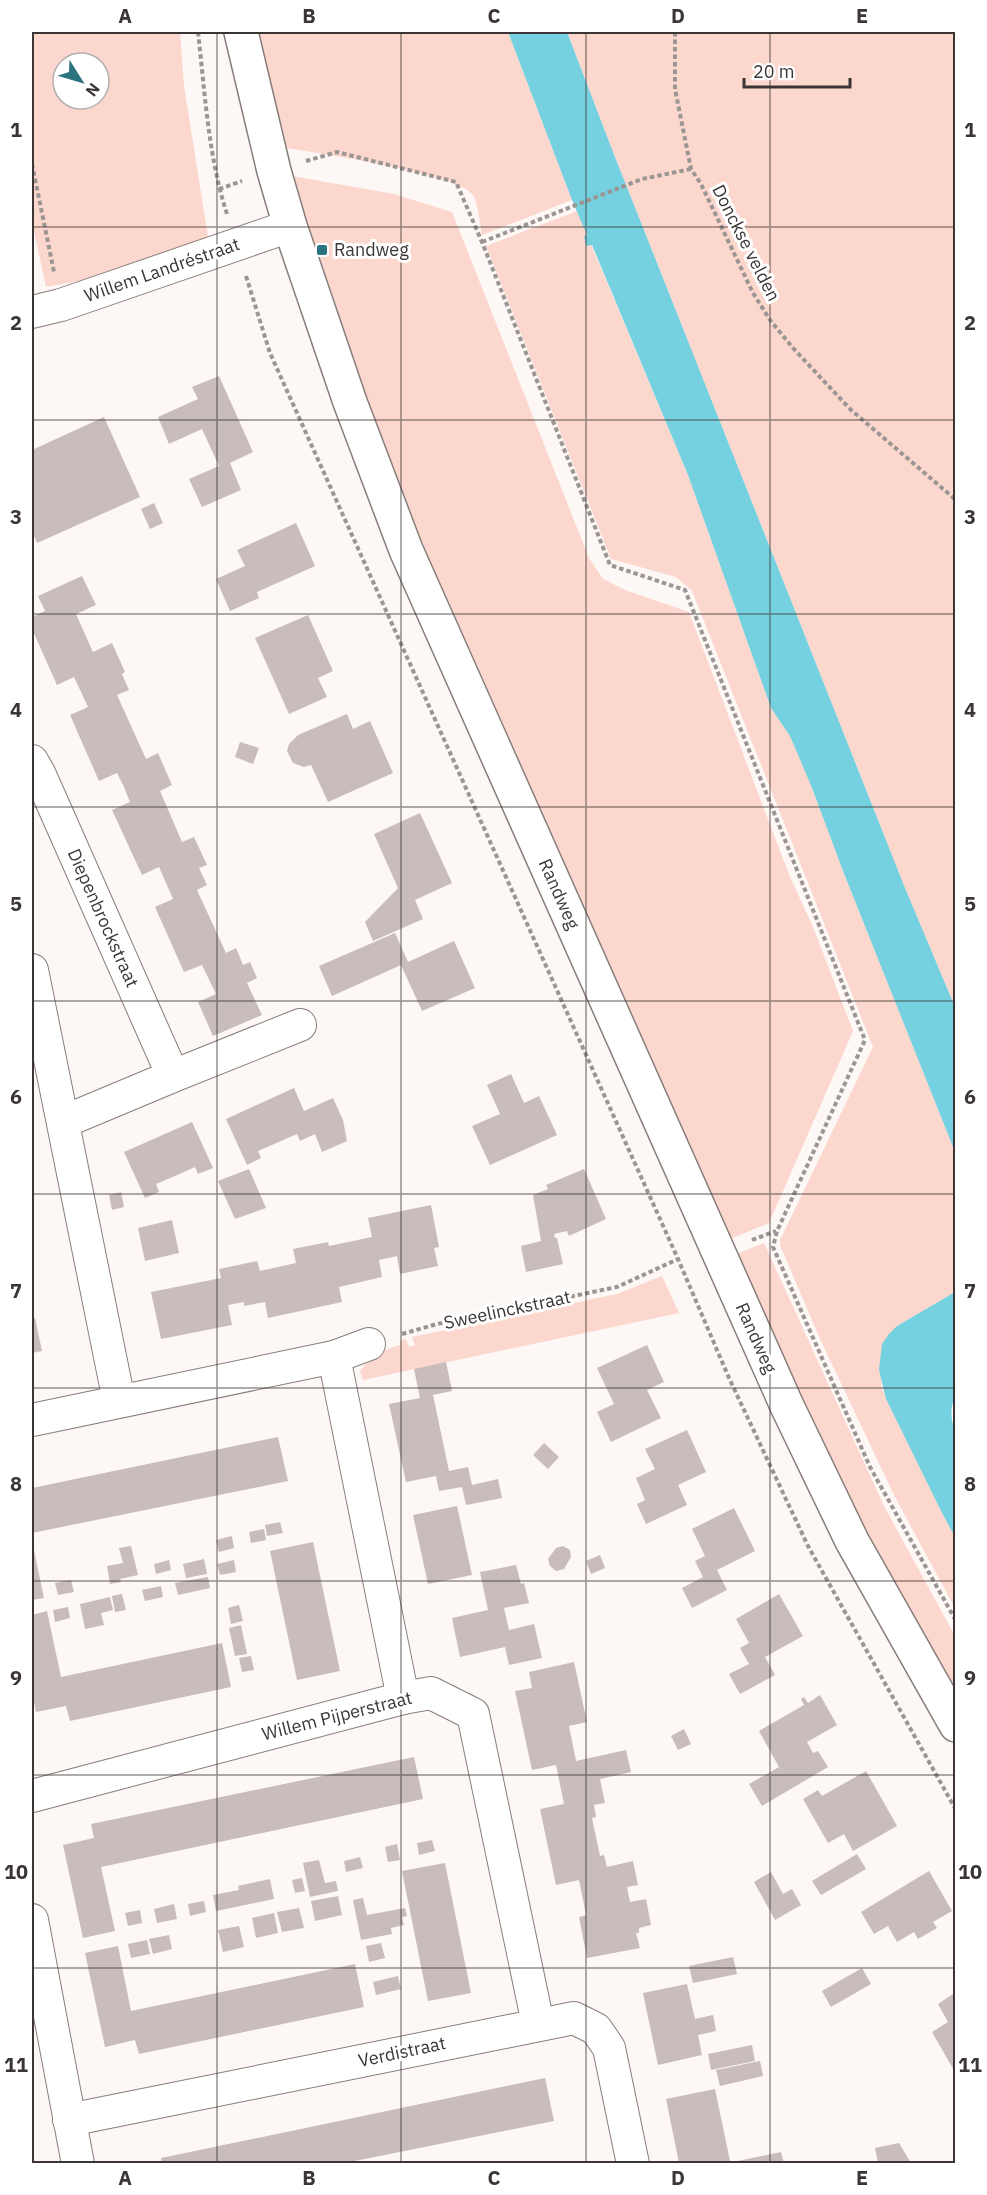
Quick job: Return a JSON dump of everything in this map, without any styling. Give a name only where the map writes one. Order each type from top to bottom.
[{"type":"street","name":"Randweg","points":[[242,32],[274,171],[290,226],[350,402],[406,550],[787,1406],[852,1541],[956,1725]]},
{"type":"street","name":"Willem Landréstraat","points":[[32,312],[62,305],[290,226]]},
{"type":"street","name":"Diepenbrockstraat","points":[[32,760],[173,1076]]},
{"type":"street","points":[[32,970],[119,1401]]},
{"type":"street","points":[[63,1122],[300,1025]]},
{"type":"street","points":[[32,1420],[334,1357],[369,1344]]},
{"type":"street","points":[[334,1357],[404,1698]]},
{"type":"street","name":"Willem Pijperstraat","points":[[32,1796],[404,1698],[431,1693],[473,1714],[538,2024]]},
{"type":"street","points":[[32,1920],[36,1966],[78,2163]]},
{"type":"street","name":"Verdistraat","points":[[69,2120],[574,2018],[596,2030],[609,2048],[633,2163]]},
{"type":"path","name":"Donckse velden","points":[[675,32],[675,89],[691,169],[702,184],[753,293],[776,327],[850,409],[956,500]]},
{"type":"path","points":[[219,189],[337,152],[456,182],[610,566],[685,590],[866,1040],[777,1231],[772,1247],[870,1467],[956,1621]]},
{"type":"path","points":[[32,164],[62,305]]},
{"type":"path","points":[[482,242],[642,179],[691,169]]},
{"type":"path","name":"Sweelinckstraat","points":[[369,1344],[437,1324],[617,1287],[678,1259]]},
{"type":"shaded area","points":[[32,32],[180,32],[184,86],[211,256],[46,287],[32,222]]},
{"type":"shaded area","points":[[247,32],[508,32],[572,200],[482,235],[475,199],[461,187],[412,171],[380,164],[273,146]]},
{"type":"shaded area","points":[[567,32],[955,32],[955,1007],[905,888]]},
{"type":"shaded area","points":[[281,174],[394,194],[452,212],[589,558],[603,579],[625,590],[689,612],[790,877],[813,927],[853,1031],[769,1223],[728,1240],[520,773],[347,366]]},
{"type":"shaded area","points":[[577,211],[688,475],[771,708],[790,736],[812,788],[955,1152],[955,1292],[897,1326],[881,1384],[886,1399],[955,1537],[955,1608],[895,1497],[820,1339],[780,1245],[780,1240],[873,1047],[692,591],[676,577],[611,559],[486,246]]},
{"type":"shaded area","points":[[764,1243],[884,1506],[955,1636],[955,1693],[856,1514],[737,1254]]},
{"type":"shaded area","points":[[662,1276],[679,1313],[363,1380],[360,1371],[378,1354],[400,1345],[400,1341],[406,1339],[409,1347],[415,1345],[412,1337],[617,1294]]},
{"type":"water","points":[[508,32],[567,32],[905,888],[955,1007],[955,1152],[812,788],[790,736],[771,708],[688,475],[592,245],[586,246],[584,236],[587,235]]},
{"type":"water","points":[[955,1292],[956,1395],[952,1405],[952,1415],[956,1435],[955,1537],[886,1399],[879,1370],[882,1344],[889,1334],[897,1326]]},
{"type":"building","points":[[219,376],[253,452],[230,463],[241,490],[202,507],[189,479],[219,466],[202,429],[169,444],[158,417],[198,399],[192,387]]},
{"type":"building","points":[[104,417],[140,497],[37,543],[32,531],[32,450]]},
{"type":"building","points":[[154,503],[163,523],[150,529],[141,509]]},
{"type":"building","points":[[296,523],[315,566],[257,592],[259,598],[230,611],[216,579],[245,566],[237,550]]},
{"type":"building","points":[[82,576],[96,605],[76,614],[93,652],[112,643],[125,672],[122,674],[129,690],[117,695],[146,759],[158,753],[172,785],[160,791],[182,842],[194,837],[207,865],[199,868],[207,885],[197,890],[226,953],[236,948],[243,965],[250,962],[257,978],[247,983],[262,1015],[213,1036],[198,1002],[216,994],[202,965],[184,972],[155,907],[173,899],[159,867],[142,875],[112,810],[130,802],[124,787],[117,773],[99,781],[70,715],[88,707],[74,677],[57,685],[32,629],[32,617],[45,611],[38,596]]},
{"type":"building","points":[[308,615],[333,671],[318,678],[327,697],[289,714],[255,638]]},
{"type":"building","points":[[347,714],[353,729],[370,721],[393,773],[328,802],[311,765],[304,767],[293,763],[287,751],[289,744],[298,735]]},
{"type":"building","points":[[240,742],[259,748],[253,764],[235,757]]},
{"type":"building","points":[[420,813],[452,883],[415,900],[423,919],[373,941],[365,922],[398,888],[374,834]]},
{"type":"building","points":[[395,933],[408,962],[454,941],[475,988],[422,1011],[401,965],[332,996],[319,966]]},
{"type":"building","points":[[511,1074],[524,1103],[539,1096],[557,1135],[490,1165],[472,1126],[500,1114],[487,1085]]},
{"type":"building","points":[[294,1088],[304,1111],[333,1098],[343,1120],[347,1141],[322,1152],[315,1134],[300,1141],[297,1134],[258,1151],[261,1158],[247,1165],[226,1119]]},
{"type":"building","points":[[192,1122],[213,1168],[198,1174],[195,1167],[156,1184],[159,1192],[145,1198],[124,1152]]},
{"type":"building","points":[[249,1169],[266,1208],[235,1219],[218,1181]]},
{"type":"building","points":[[584,1169],[606,1219],[569,1236],[567,1231],[554,1234],[563,1264],[526,1272],[521,1246],[541,1241],[533,1195],[548,1189],[546,1185]]},
{"type":"building","points":[[121,1192],[124,1207],[112,1210],[109,1195]]},
{"type":"building","points":[[431,1205],[439,1247],[434,1248],[438,1266],[400,1274],[397,1256],[379,1260],[382,1277],[339,1287],[342,1302],[268,1318],[265,1302],[244,1306],[244,1302],[228,1305],[232,1325],[161,1339],[151,1292],[221,1278],[219,1269],[257,1261],[260,1271],[296,1263],[293,1249],[328,1242],[329,1246],[372,1237],[368,1218]]},
{"type":"building","points":[[172,1220],[179,1253],[145,1261],[138,1228]]},
{"type":"building","points":[[32,1318],[35,1318],[42,1351],[32,1353]]},
{"type":"building","points":[[647,1345],[664,1382],[647,1390],[661,1418],[611,1442],[597,1412],[614,1404],[597,1368]]},
{"type":"building","points":[[446,1362],[452,1391],[433,1395],[449,1471],[468,1467],[472,1485],[498,1479],[502,1498],[466,1505],[462,1487],[439,1491],[436,1476],[406,1482],[389,1404],[420,1398],[414,1369]]},
{"type":"building","points":[[687,1430],[706,1472],[678,1485],[687,1505],[646,1524],[637,1504],[645,1500],[636,1478],[655,1469],[645,1449]]},
{"type":"building","points":[[278,1437],[288,1481],[32,1533],[32,1488]]},
{"type":"building","points":[[544,1443],[559,1457],[548,1469],[533,1455]]},
{"type":"building","points":[[457,1506],[472,1575],[428,1584],[413,1515]]},
{"type":"building","points":[[734,1508],[755,1551],[717,1570],[727,1590],[692,1608],[682,1588],[703,1577],[695,1561],[705,1556],[692,1529]]},
{"type":"building","points":[[280,1522],[283,1533],[267,1536],[265,1525]]},
{"type":"building","points":[[264,1529],[266,1540],[251,1543],[249,1532]]},
{"type":"building","points":[[232,1536],[234,1548],[219,1552],[216,1540]]},
{"type":"building","points":[[32,1541],[44,1598],[32,1600]]},
{"type":"building","points":[[313,1542],[340,1671],[297,1680],[270,1551]]},
{"type":"building","points":[[131,1546],[138,1575],[110,1584],[107,1566],[123,1563],[119,1548]]},
{"type":"building","points":[[563,1546],[570,1550],[571,1557],[564,1569],[556,1571],[550,1566],[548,1559],[556,1548]]},
{"type":"building","points":[[600,1555],[605,1568],[591,1574],[586,1561]]},
{"type":"building","points":[[204,1559],[207,1574],[186,1578],[183,1564]]},
{"type":"building","points":[[169,1560],[171,1570],[156,1574],[154,1564]]},
{"type":"building","points":[[234,1560],[236,1572],[220,1575],[217,1564]]},
{"type":"building","points":[[516,1565],[529,1603],[504,1608],[509,1630],[534,1624],[542,1658],[509,1665],[505,1647],[460,1657],[452,1618],[488,1610],[480,1572]]},
{"type":"building","points":[[208,1577],[210,1588],[178,1595],[175,1583]]},
{"type":"building","points":[[71,1580],[74,1592],[58,1595],[55,1583]]},
{"type":"building","points":[[161,1586],[163,1597],[145,1601],[142,1590]]},
{"type":"building","points":[[122,1594],[126,1610],[115,1612],[112,1596]]},
{"type":"building","points":[[779,1594],[803,1636],[765,1657],[775,1675],[740,1694],[729,1674],[749,1664],[740,1648],[749,1643],[736,1619]]},
{"type":"building","points":[[110,1597],[113,1610],[101,1613],[104,1625],[85,1629],[80,1604]]},
{"type":"building","points":[[239,1605],[243,1621],[231,1624],[228,1608]]},
{"type":"building","points":[[68,1607],[70,1618],[55,1622],[53,1610]]},
{"type":"building","points":[[47,1611],[61,1677],[222,1643],[231,1687],[70,1721],[66,1706],[36,1712],[32,1693],[32,1615]]},
{"type":"building","points":[[241,1625],[247,1654],[235,1656],[229,1628]]},
{"type":"building","points":[[251,1656],[254,1670],[242,1672],[239,1658]]},
{"type":"building","points":[[574,1662],[587,1722],[569,1726],[576,1761],[626,1750],[631,1772],[600,1779],[605,1803],[594,1805],[596,1817],[592,1818],[600,1856],[604,1855],[607,1867],[633,1861],[638,1885],[627,1887],[630,1902],[646,1899],[651,1925],[639,1928],[639,1933],[636,1933],[640,1948],[587,1958],[579,1917],[586,1915],[579,1880],[556,1885],[540,1809],[564,1804],[556,1765],[532,1770],[515,1691],[532,1688],[529,1672]]},
{"type":"building","points":[[820,1695],[837,1725],[807,1742],[813,1753],[818,1751],[828,1767],[762,1806],[749,1784],[779,1767],[759,1731],[804,1705],[801,1699],[804,1697],[808,1703]]},
{"type":"building","points":[[684,1729],[691,1744],[678,1750],[671,1736]]},
{"type":"building","points":[[414,1757],[423,1799],[101,1867],[115,1931],[83,1938],[63,1845],[94,1838],[91,1824]]},
{"type":"building","points":[[866,1771],[897,1826],[853,1851],[844,1834],[828,1843],[803,1799],[818,1790],[822,1796]]},
{"type":"building","points":[[432,1840],[435,1851],[419,1855],[417,1843]]},
{"type":"building","points":[[397,1844],[400,1860],[388,1862],[385,1847]]},
{"type":"building","points":[[857,1854],[866,1869],[821,1895],[812,1881]]},
{"type":"building","points":[[360,1857],[363,1868],[346,1872],[344,1861]]},
{"type":"building","points":[[319,1860],[325,1883],[336,1881],[338,1891],[310,1897],[303,1863]]},
{"type":"building","points":[[445,1863],[471,1993],[428,2001],[402,1871]]},
{"type":"building","points":[[929,1871],[952,1911],[933,1922],[937,1928],[918,1939],[914,1932],[897,1942],[888,1926],[874,1934],[861,1912]]},
{"type":"building","points":[[771,1872],[783,1894],[792,1889],[801,1905],[775,1920],[754,1882]]},
{"type":"building","points":[[302,1878],[305,1891],[295,1893],[292,1880]]},
{"type":"building","points":[[270,1879],[274,1899],[216,1911],[213,1895],[239,1890],[238,1886]]},
{"type":"building","points":[[338,1896],[342,1915],[315,1921],[311,1901]]},
{"type":"building","points":[[363,1898],[367,1915],[405,1908],[407,1916],[402,1917],[404,1925],[391,1928],[392,1934],[361,1940],[353,1900]]},
{"type":"building","points":[[204,1901],[206,1912],[190,1916],[188,1904]]},
{"type":"building","points":[[174,1904],[177,1919],[157,1923],[154,1909]]},
{"type":"building","points":[[299,1908],[304,1928],[282,1932],[277,1912]]},
{"type":"building","points":[[140,1910],[142,1923],[128,1926],[125,1913]]},
{"type":"building","points":[[274,1913],[278,1933],[256,1938],[252,1918]]},
{"type":"building","points":[[239,1926],[244,1947],[223,1952],[218,1930]]},
{"type":"building","points":[[169,1935],[172,1949],[153,1954],[149,1939]]},
{"type":"building","points":[[147,1940],[150,1954],[131,1958],[128,1944]]},
{"type":"building","points":[[381,1943],[385,1958],[369,1962],[366,1946]]},
{"type":"building","points":[[118,1946],[131,2011],[355,1964],[364,2007],[139,2054],[135,2040],[105,2047],[85,1953]]},
{"type":"building","points":[[733,1957],[737,1974],[693,1983],[689,1966]]},
{"type":"building","points":[[862,1968],[871,1984],[831,2007],[822,1991]]},
{"type":"building","points":[[398,1976],[401,1989],[376,1995],[373,1982]]},
{"type":"building","points":[[687,1984],[695,2019],[713,2015],[716,2031],[698,2035],[702,2055],[658,2065],[643,1993]]},
{"type":"building","points":[[956,1992],[956,2074],[932,2032],[948,2022],[938,2004]]},
{"type":"building","points":[[752,2045],[755,2061],[711,2070],[708,2054]]},
{"type":"building","points":[[760,2061],[763,2076],[720,2086],[716,2070]]},
{"type":"building","points":[[545,2078],[554,2121],[345,2163],[162,2163],[161,2158]]},
{"type":"building","points":[[715,2089],[730,2161],[679,2163],[666,2099]]},
{"type":"building","points":[[899,2143],[911,2163],[878,2163],[875,2148]]},
{"type":"building","points":[[781,2152],[784,2163],[739,2163],[738,2161]]},
{"type":"place","name":"Randweg","points":[[322,250]]}]
